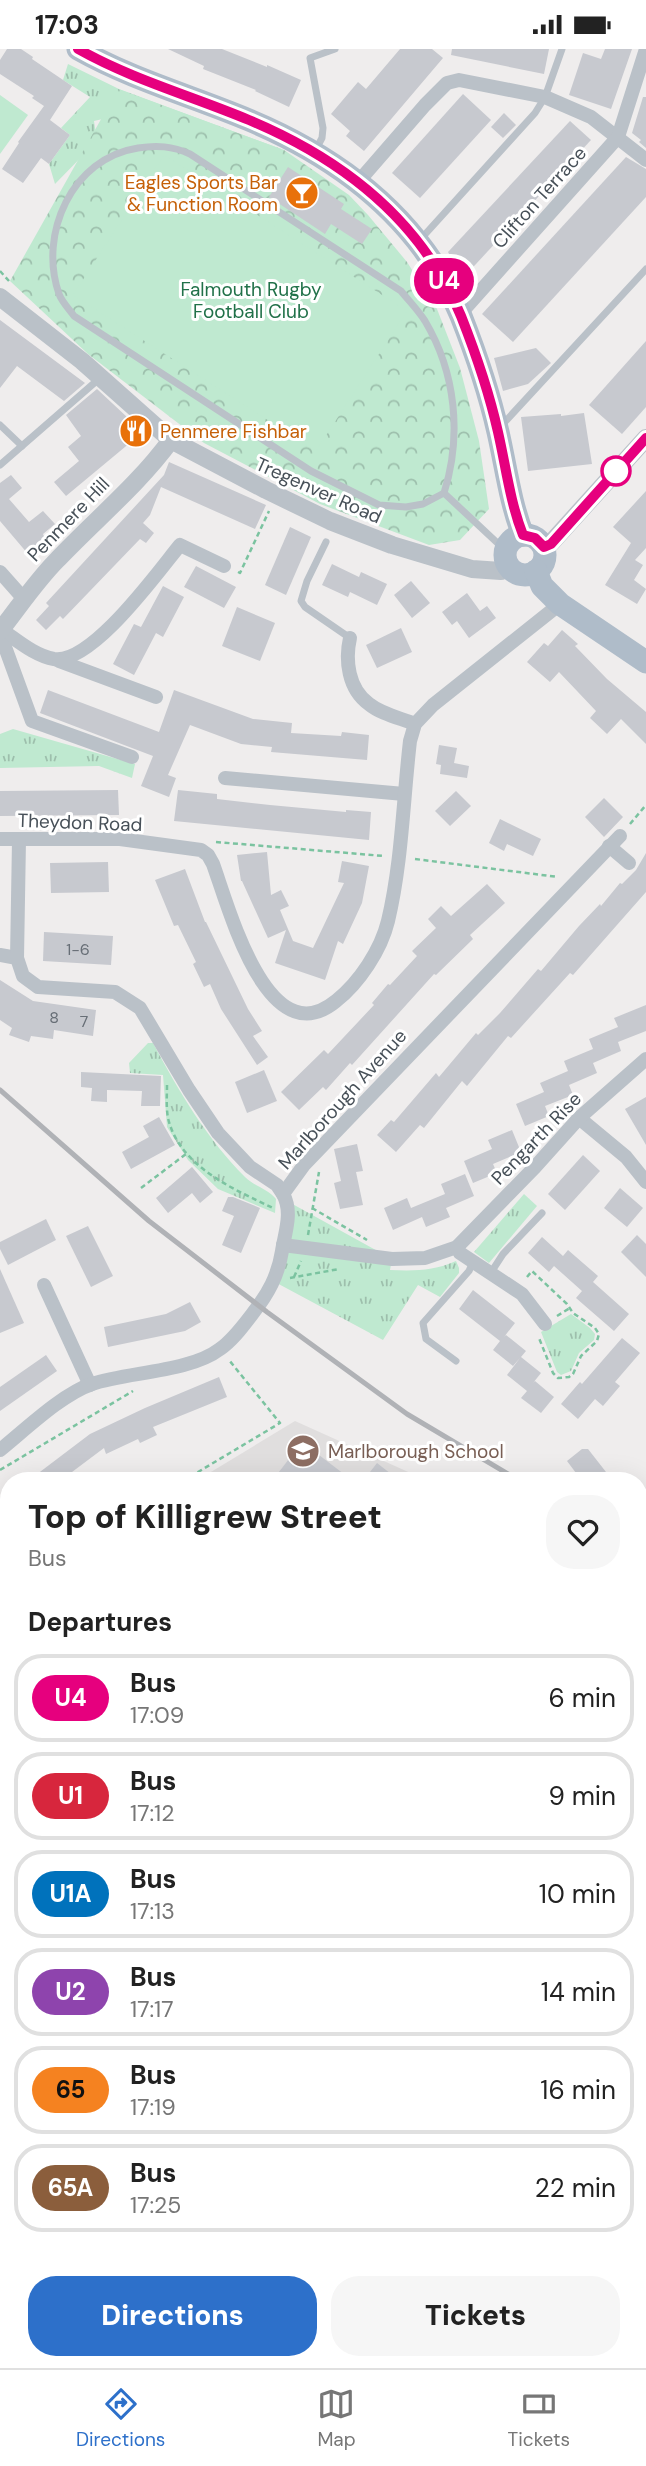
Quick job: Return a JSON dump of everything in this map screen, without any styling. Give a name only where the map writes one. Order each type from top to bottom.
[{"type":"main road","points":[[78,49],[108,66],[292,139],[359,181],[419,241],[444,280],[483,374],[498,430],[515,515],[523,535]]},
{"type":"main road","points":[[523,535],[535,538],[544,547],[544,561],[536,571],[522,574],[508,559],[515,538],[523,535]]},
{"type":"main road","points":[[536,571],[542,586],[560,604],[646,662]]},
{"type":"street","points":[[618,137],[646,49]]},
{"type":"street","points":[[359,181],[425,105],[447,83],[459,80],[545,97],[591,117],[646,160]]},
{"type":"street","name":"Clifton Terrace","points":[[460,314],[618,137]]},
{"type":"street","name":"Tregenver Road","points":[[0,297],[101,378],[171,440],[276,495],[330,521],[391,545],[472,569],[501,571],[508,559]]},
{"type":"street","points":[[544,547],[551,544],[646,438]]},
{"type":"street","name":"Penmere Hill","points":[[1,635],[24,599],[57,559],[99,519],[171,440]]},
{"type":"street","points":[[54,659],[72,657],[90,646],[120,617],[180,545],[225,566]]},
{"type":"street","points":[[0,572],[24,599]]},
{"type":"street","points":[[225,778],[404,795],[410,741],[415,724],[456,685],[560,604]]},
{"type":"street","points":[[1,635],[36,653],[156,697]]},
{"type":"street","points":[[1,635],[32,721],[132,757]]},
{"type":"street","points":[[350,638],[347,665],[362,697],[369,705],[415,724]]},
{"type":"street","name":"Theydon Road","points":[[0,839],[120,839],[201,850],[213,864],[249,957],[268,992],[291,1012],[306,1015],[329,1007],[343,996],[362,972],[383,936],[388,923],[399,857],[404,795]]},
{"type":"street","points":[[19,840],[17,958],[23,976],[38,987],[116,992],[140,1008],[218,1133],[250,1167],[264,1179],[277,1185],[283,1194]]},
{"type":"street","points":[[614,841],[629,863]]},
{"type":"street","name":"Marlborough Avenue","points":[[0,1450],[58,1404],[90,1385],[198,1360],[220,1350],[241,1329],[265,1297],[278,1271],[288,1215],[287,1201],[283,1194],[314,1153],[614,841]]},
{"type":"street","points":[[0,955],[17,958]]},
{"type":"street","name":"Pengarth Rise","points":[[283,1245],[392,1259],[425,1258],[457,1247],[579,1118],[646,1059]]},
{"type":"street","points":[[579,1118],[626,1157],[646,1182]]},
{"type":"street","points":[[457,1247],[460,1253],[522,1294],[545,1324]]},
{"type":"street","points":[[44,1285],[90,1385]]},
{"type":"lane","points":[[314,153],[322,138],[323,128],[310,58],[335,49]]},
{"type":"lane","points":[[419,241],[535,113],[545,97],[562,49]]},
{"type":"lane","points":[[156,145],[175,148],[401,291],[425,321],[447,372],[455,414],[450,473],[444,493],[423,504],[406,507],[379,505],[311,471],[74,316],[60,296],[53,245],[59,218],[82,176],[101,160],[129,149],[156,145]]},
{"type":"lane","points":[[498,430],[646,269]]},
{"type":"lane","points":[[0,465],[101,378]]},
{"type":"lane","points":[[0,425],[22,446]]},
{"type":"lane","points":[[444,493],[508,559]]},
{"type":"lane","points":[[326,541],[307,581],[301,601],[305,607],[350,638]]},
{"type":"lane","points":[[490,1273],[503,1254],[542,1213]]},
{"type":"lane","points":[[456,1361],[426,1339],[423,1324],[469,1271],[473,1262]]},
{"type":"path","points":[[225,566],[240,573],[276,495]]},
{"type":"path","points":[[614,841],[646,805]]},
{"type":"path","points":[[168,1054],[166,1104],[169,1120],[187,1153],[228,1186],[288,1215]]},
{"type":"path","points":[[141,1188],[187,1153]]},
{"type":"path","points":[[294,1277],[307,1248],[319,1169],[314,1153]]},
{"type":"path","points":[[312,1208],[388,1250],[392,1259]]},
{"type":"path","points":[[273,1281],[343,1268]]},
{"type":"path","points":[[198,1472],[280,1423],[220,1350]]},
{"type":"path","points":[[0,1470],[138,1388]]},
{"type":"shaded area","name":"Marlborough School","points":[[295,1421],[408,1472],[211,1472]]},
{"type":"green space","points":[[68,64],[119,89],[284,150],[120,115],[94,121],[97,141],[55,184],[49,164],[70,135],[61,128],[90,97],[63,80]]},
{"type":"green space","name":"Falmouth Rugby Football Club","points":[[118,89],[284,150],[349,195],[407,262],[437,309],[460,368],[479,441],[489,509],[460,540],[429,545],[320,504],[204,443],[88,354],[10,281]]},
{"type":"green space","points":[[0,95],[28,115],[0,154]]},
{"type":"green space","points":[[164,155],[407,311],[316,451],[73,295]]},
{"type":"green space","points":[[13,729],[135,764],[132,778],[99,766],[0,768],[0,734]]},
{"type":"green space","points":[[148,1043],[153,1043],[183,1096],[218,1147],[245,1177],[276,1199],[275,1213],[218,1189],[188,1160],[167,1127],[163,1075],[130,1073],[129,1063]]},
{"type":"green space","points":[[524,1194],[537,1206],[489,1263],[474,1252]]},
{"type":"green space","points":[[287,1201],[392,1259],[390,1270],[424,1270],[456,1261],[459,1273],[440,1297],[418,1285],[383,1340],[273,1281]]},
{"type":"green space","points":[[571,1314],[595,1334],[594,1340],[579,1353],[571,1371],[561,1375],[557,1372],[541,1332]]},
{"type":"building","points":[[7,49],[21,49],[72,86],[50,120],[70,135],[49,164],[41,158],[23,183],[2,169],[44,106],[32,98],[34,96],[0,74],[0,60]]},
{"type":"building","points":[[168,49],[222,49],[301,80],[289,107],[256,90],[203,69],[204,66]]},
{"type":"building","points":[[400,49],[432,49],[443,58],[364,151],[346,136],[350,131],[331,114],[358,82],[366,89]]},
{"type":"building","points":[[452,49],[549,49],[544,74],[451,55]]},
{"type":"building","points":[[605,49],[632,49],[611,109],[569,95],[583,53],[601,59]]},
{"type":"building","points":[[463,94],[491,120],[420,198],[392,173]]},
{"type":"building","points":[[643,97],[646,97],[646,148],[632,133]]},
{"type":"building","points":[[504,113],[516,125],[503,138],[491,127]]},
{"type":"building","points":[[570,121],[591,140],[463,278],[448,252]]},
{"type":"building","points":[[626,157],[646,169],[646,197],[513,342],[482,314]]},
{"type":"building","points":[[288,167],[344,204],[341,209],[372,229],[362,244],[331,224],[325,234],[269,197]]},
{"type":"building","points":[[0,320],[85,383],[64,401],[17,366],[0,388]]},
{"type":"building","points":[[646,341],[646,407],[622,434],[589,405]]},
{"type":"building","points":[[536,348],[551,363],[528,384],[503,391],[494,358]]},
{"type":"building","points":[[97,389],[143,432],[66,496],[54,482],[79,461],[68,447],[81,436],[66,415]]},
{"type":"building","points":[[584,413],[592,464],[528,471],[521,417]]},
{"type":"building","points":[[169,462],[266,505],[255,529],[161,487],[150,515],[143,523],[154,533],[146,543],[140,539],[63,619],[60,616],[46,630],[36,620],[49,606],[46,603],[164,475]]},
{"type":"building","points":[[11,475],[22,488],[9,499],[29,522],[43,511],[55,524],[43,534],[45,539],[28,554],[0,521],[0,483]]},
{"type":"building","points":[[646,491],[646,548],[635,560],[643,565],[634,580],[646,589],[637,604],[605,585],[631,543],[613,527]]},
{"type":"building","points":[[290,527],[311,537],[286,595],[265,585]]},
{"type":"building","points":[[332,564],[359,577],[361,572],[387,584],[377,605],[350,592],[348,597],[322,585]]},
{"type":"building","points":[[196,566],[236,587],[224,608],[184,587]]},
{"type":"building","points":[[411,581],[430,603],[412,618],[394,595]]},
{"type":"building","points":[[163,586],[184,597],[163,637],[156,633],[134,675],[113,664],[134,624],[141,627]]},
{"type":"building","points":[[467,593],[480,611],[487,606],[496,618],[469,638],[457,621],[452,625],[442,612]]},
{"type":"building","points":[[237,607],[275,623],[260,661],[222,646]]},
{"type":"building","points":[[401,628],[412,652],[377,668],[366,645]]},
{"type":"building","points":[[562,630],[578,644],[575,646],[607,679],[646,712],[646,744],[621,719],[607,734],[590,718],[596,711],[559,672],[550,682],[527,662],[544,643],[548,646]]},
{"type":"building","points":[[48,690],[159,732],[174,690],[253,719],[292,723],[291,733],[341,736],[342,732],[369,735],[367,760],[271,752],[272,747],[241,744],[190,725],[168,775],[176,778],[169,797],[141,786],[153,756],[40,713]]},
{"type":"building","points":[[439,745],[457,748],[454,763],[469,766],[467,778],[440,774],[441,765],[436,764]]},
{"type":"building","points":[[118,790],[119,815],[0,816],[0,791]]},
{"type":"building","points":[[178,790],[217,794],[217,799],[346,812],[371,812],[369,840],[174,821]]},
{"type":"building","points":[[456,791],[471,806],[450,826],[435,811]]},
{"type":"building","points":[[604,798],[623,817],[604,837],[585,817]]},
{"type":"building","points":[[500,819],[541,839],[533,856],[507,844],[504,851],[489,843]]},
{"type":"building","points":[[267,852],[271,895],[281,890],[289,906],[280,910],[293,941],[313,948],[344,883],[338,882],[342,861],[369,866],[362,903],[343,944],[338,941],[325,980],[275,963],[286,930],[268,938],[241,881],[237,855]]},
{"type":"building","points":[[646,853],[646,892],[573,975],[570,973],[511,1038],[508,1036],[467,1086],[462,1081],[424,1128],[420,1125],[396,1152],[377,1135],[391,1120],[394,1122],[436,1073],[439,1077],[476,1033],[478,1035],[500,1013],[538,969],[541,971],[579,926],[636,870]]},
{"type":"building","points":[[108,862],[109,892],[51,893],[50,863]]},
{"type":"building","points":[[185,869],[205,922],[248,1009],[262,1031],[253,1036],[268,1057],[257,1065],[221,1009],[210,984],[204,987],[193,964],[196,962],[178,925],[174,926],[155,880]]},
{"type":"building","points":[[487,884],[505,903],[470,935],[473,939],[434,974],[352,1065],[350,1063],[326,1090],[323,1087],[299,1110],[281,1092],[324,1050],[328,1054],[374,1005],[372,1003],[388,984],[390,985],[417,956],[412,951],[436,928],[428,919],[441,906],[451,916]]},
{"type":"building","points":[[44,932],[113,936],[111,965],[43,961]]},
{"type":"building","points":[[0,980],[33,1001],[96,1010],[93,1036],[54,1030],[53,1039],[31,1036],[29,1042],[9,1035],[12,1028],[0,1020]]},
{"type":"building","points":[[646,1005],[646,1031],[618,1042],[621,1051],[593,1063],[597,1073],[569,1085],[573,1095],[545,1106],[549,1116],[525,1126],[516,1104],[544,1092],[540,1083],[568,1071],[564,1061],[593,1049],[589,1039],[618,1027],[614,1018]]},
{"type":"building","points":[[264,1070],[277,1101],[247,1113],[235,1082]]},
{"type":"building","points":[[81,1072],[161,1076],[160,1106],[141,1106],[142,1091],[107,1090],[107,1102],[91,1101],[92,1088],[81,1087]]},
{"type":"building","points":[[646,1097],[646,1145],[625,1109]]},
{"type":"building","points":[[159,1117],[175,1145],[131,1169],[122,1152],[149,1137],[143,1126]]},
{"type":"building","points":[[512,1130],[521,1152],[493,1164],[497,1173],[473,1183],[464,1161],[492,1149],[488,1140]]},
{"type":"building","points":[[357,1144],[363,1171],[356,1172],[363,1205],[340,1209],[334,1183],[341,1181],[334,1149]]},
{"type":"building","points":[[583,1155],[600,1171],[565,1210],[548,1194]]},
{"type":"building","points":[[192,1167],[213,1192],[200,1203],[192,1193],[168,1213],[156,1198]]},
{"type":"building","points":[[465,1174],[474,1196],[446,1208],[450,1217],[426,1227],[422,1217],[393,1230],[384,1208],[407,1198],[411,1208],[445,1194],[441,1184]]},
{"type":"building","points":[[620,1188],[643,1208],[627,1227],[604,1208]]},
{"type":"building","points":[[228,1197],[260,1208],[241,1253],[222,1245],[234,1216],[222,1211]]},
{"type":"building","points":[[46,1219],[56,1240],[8,1265],[0,1249],[0,1242]]},
{"type":"building","points":[[88,1226],[113,1276],[91,1287],[66,1236]]},
{"type":"building","points":[[637,1235],[646,1244],[646,1277],[621,1252]]},
{"type":"building","points":[[542,1237],[563,1256],[568,1250],[598,1276],[593,1282],[629,1314],[614,1331],[576,1298],[582,1291],[554,1266],[549,1272],[528,1253]]},
{"type":"building","points":[[0,1269],[24,1323],[0,1333]]},
{"type":"building","points":[[473,1290],[515,1323],[504,1337],[506,1335],[526,1351],[521,1357],[541,1373],[533,1383],[535,1381],[554,1397],[541,1413],[521,1398],[527,1391],[507,1375],[520,1358],[513,1366],[493,1350],[500,1341],[459,1309]]},
{"type":"building","points":[[190,1302],[201,1322],[185,1331],[108,1347],[104,1327],[166,1314]]},
{"type":"building","points":[[622,1338],[640,1353],[615,1382],[620,1386],[603,1406],[595,1399],[578,1419],[561,1404]]},
{"type":"building","points":[[46,1355],[57,1371],[0,1411],[0,1387]]},
{"type":"building","points":[[219,1377],[227,1397],[153,1427],[157,1435],[140,1443],[138,1439],[106,1454],[104,1448],[72,1472],[40,1472],[90,1434]]},
{"type":"building","points":[[302,1442],[341,1472],[279,1472]]},
{"type":"building","points":[[582,1449],[588,1449],[606,1472],[575,1472],[567,1461]]},
{"type":"building","points":[[377,1463],[388,1472],[370,1472]]},
{"type":"railway","points":[[0,1090],[149,1221],[267,1312],[407,1414],[505,1472]]},
{"type":"bus line","name":"U4","points":[[78,49],[108,66],[292,139],[359,181],[419,241],[444,280],[483,374],[498,430],[515,515],[523,535],[535,538],[544,547],[551,544],[646,438]]},
{"type":"place","name":"Eagles Sports Bar & Function Room","points":[[302,193]]},
{"type":"place","name":"Penmere Fishbar","points":[[136,431]]},
{"type":"place","name":"Marlborough School","points":[[303,1451]]}]
